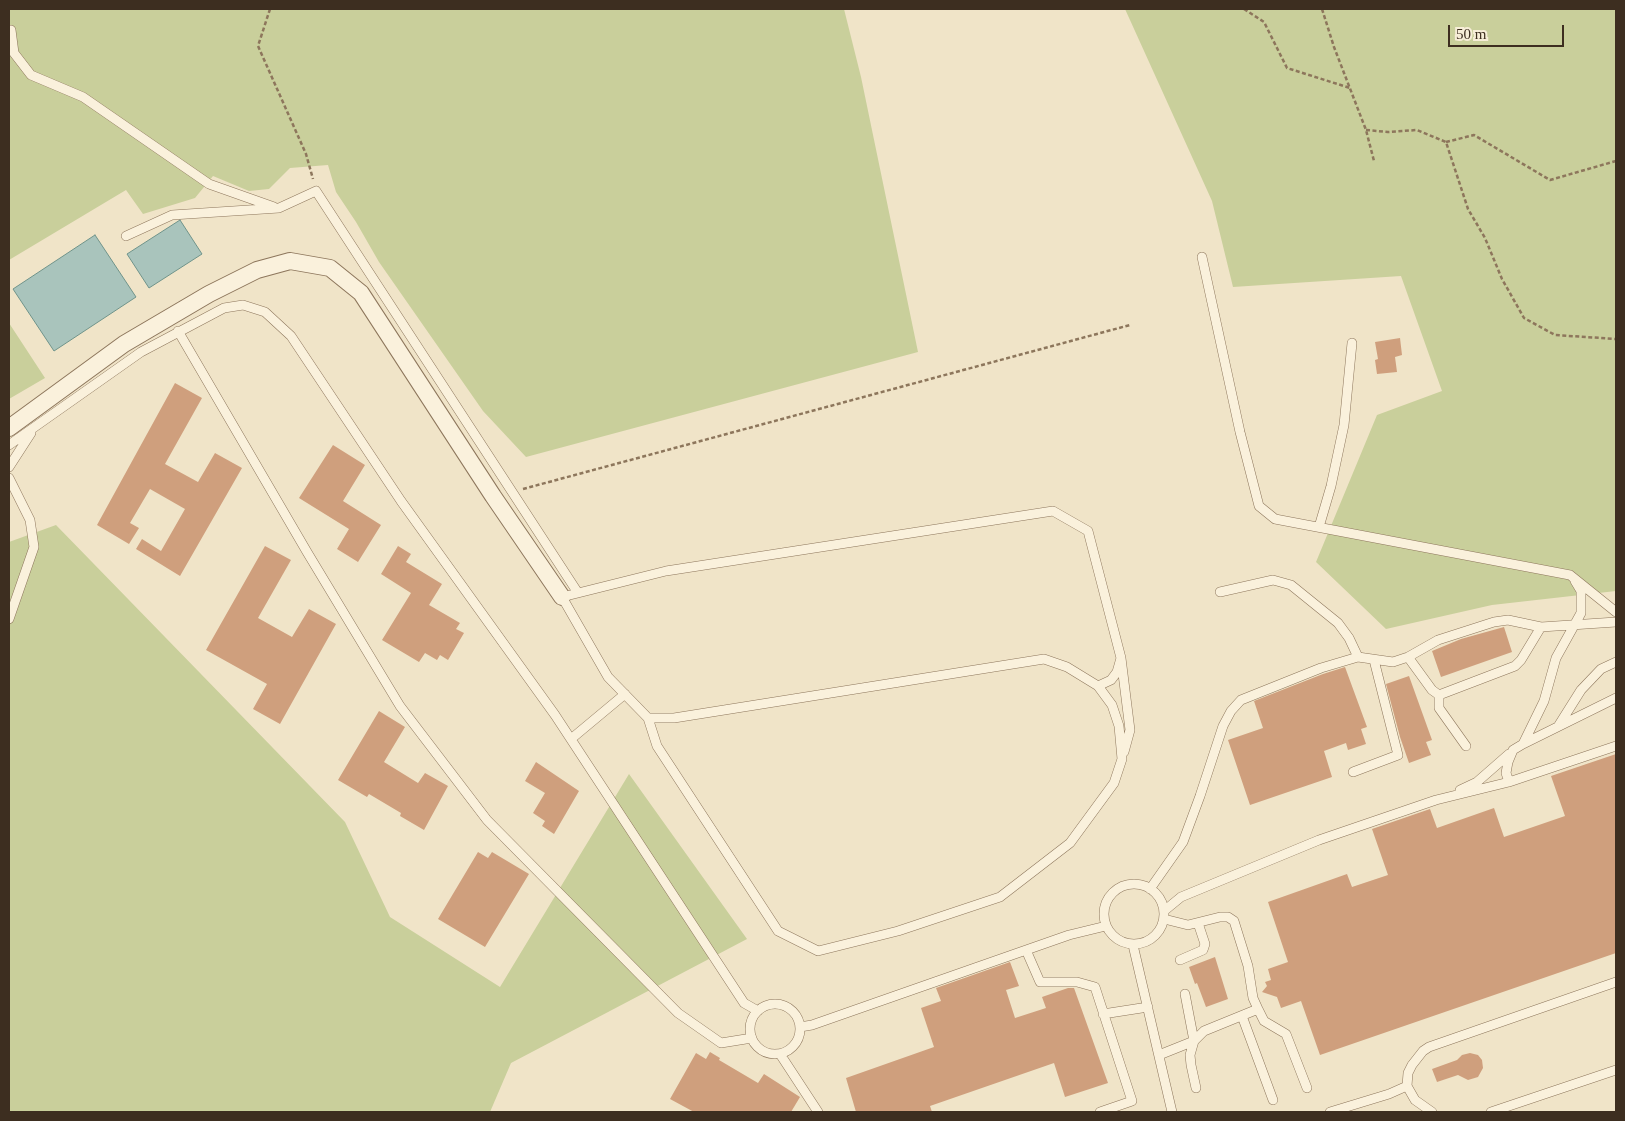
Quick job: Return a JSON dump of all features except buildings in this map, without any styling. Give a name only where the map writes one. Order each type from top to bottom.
[{"type":"street","points":[[9,428],[124,344],[217,290],[257,270],[290,260],[330,268],[361,293],[493,496],[570,595]]},
{"type":"lane","points":[[12,30],[14,53],[31,75],[83,97],[209,184],[279,208]]},
{"type":"lane","points":[[126,236],[172,215],[279,208],[316,190],[513,492],[570,595],[608,677],[648,718],[658,746],[778,931],[818,951],[898,931],[1000,897],[1070,843],[1114,783],[1130,730],[1121,658],[1088,531],[1053,511],[666,571],[570,595]]},
{"type":"lane","points":[[1202,257],[1240,432],[1259,506],[1275,519],[1570,575],[1616,612]]},
{"type":"lane","points":[[9,445],[140,352],[224,308],[243,305],[265,312],[291,336],[401,501],[571,739],[744,1003],[758,1011]]},
{"type":"lane","points":[[178,332],[400,706],[487,820],[678,1013],[721,1043],[752,1038]]},
{"type":"lane","points":[[1319,527],[1331,486],[1344,425],[1352,343]]},
{"type":"lane","points":[[9,467],[32,430]]},
{"type":"lane","points":[[9,478],[30,520],[34,548],[9,619]]},
{"type":"lane","points":[[1522,744],[1544,701],[1556,658],[1582,613],[1581,591],[1570,575]]},
{"type":"lane","points":[[1220,592],[1273,580],[1291,585],[1338,623],[1350,638],[1358,657]]},
{"type":"lane","points":[[1150,888],[1183,842],[1223,726],[1231,710],[1241,700],[1321,668],[1358,657],[1393,662],[1408,657],[1438,640],[1494,622],[1508,620],[1540,627],[1616,622]]},
{"type":"lane","points":[[1439,696],[1515,666],[1521,660],[1540,627]]},
{"type":"lane","points":[[1408,657],[1432,690],[1439,696],[1439,708],[1466,746]]},
{"type":"lane","points":[[1098,686],[1111,680],[1117,672],[1121,658]]},
{"type":"lane","points":[[648,718],[674,718],[1044,659],[1067,667],[1098,686],[1112,705],[1120,726],[1122,759]]},
{"type":"lane","points":[[1353,772],[1398,755],[1374,660]]},
{"type":"lane","points":[[1558,726],[1581,690],[1602,669],[1616,662]]},
{"type":"lane","points":[[571,739],[625,694]]},
{"type":"lane","points":[[1164,915],[1162,902],[1150,888],[1132,884],[1122,886],[1108,899],[1104,917],[1106,926],[1117,940],[1133,945],[1150,940],[1157,935],[1164,915],[1181,897],[1320,840],[1436,800],[1477,782],[1522,744],[1616,698]]},
{"type":"lane","points":[[1436,800],[1509,782],[1616,746]]},
{"type":"lane","points":[[1509,782],[1506,773],[1513,750]]},
{"type":"lane","points":[[1164,915],[1188,925],[1220,917],[1228,917],[1234,922],[1248,966],[1253,998],[1264,1021],[1286,1034],[1307,1088]]},
{"type":"lane","points":[[1180,960],[1203,950],[1205,944],[1198,923]]},
{"type":"lane","points":[[800,1027],[812,1025],[1026,950],[1106,926]]},
{"type":"lane","points":[[1133,945],[1172,1112]]},
{"type":"lane","points":[[1026,950],[1040,982],[1077,982],[1095,987],[1132,1101],[1100,1112]]},
{"type":"lane","points":[[1432,1112],[1415,1100],[1407,1086],[1408,1073],[1423,1051],[1429,1047],[1616,982]]},
{"type":"lane","points":[[1184,994],[1194,1042]]},
{"type":"lane","points":[[772,1004],[780,1005],[794,1012],[800,1027],[797,1041],[787,1051],[780,1054],[766,1052],[760,1049],[752,1038],[751,1024],[758,1011],[772,1004]]},
{"type":"lane","points":[[1103,1014],[1148,1006]]},
{"type":"lane","points":[[1196,1088],[1190,1065],[1190,1055],[1194,1042],[1204,1031],[1258,1009]]},
{"type":"lane","points":[[1242,1016],[1273,1100]]},
{"type":"lane","points":[[1159,1055],[1194,1042]]},
{"type":"lane","points":[[780,1054],[818,1112]]},
{"type":"lane","points":[[1491,1112],[1616,1070]]},
{"type":"lane","points":[[1330,1112],[1389,1094],[1407,1086]]},
{"type":"path","points":[[270,9],[258,46],[306,154],[316,190]]},
{"type":"path","points":[[1244,9],[1264,22],[1287,68],[1350,88]]},
{"type":"path","points":[[1322,9],[1366,130],[1374,161]]},
{"type":"path","points":[[1366,130],[1388,132],[1417,130],[1446,142],[1474,135],[1550,180],[1616,161]]},
{"type":"path","points":[[1446,142],[1468,209],[1485,238],[1502,279],[1524,318],[1555,335],[1616,339]]},
{"type":"path","points":[[513,492],[1130,325]]},
{"type":"green space","points":[[9,9],[844,9],[861,77],[918,352],[526,457],[483,411],[379,262],[336,192],[328,165],[290,168],[269,189],[249,191],[213,176],[195,198],[143,214],[126,190],[9,260]]},
{"type":"green space","points":[[1125,9],[1616,9],[1616,591],[1492,605],[1386,629],[1316,562],[1377,415],[1442,391],[1401,276],[1233,287],[1212,201]]},
{"type":"green space","points":[[9,323],[45,378],[9,399]]},
{"type":"green space","points":[[56,525],[345,822],[390,917],[500,987],[629,774],[747,939],[511,1063],[490,1112],[9,1112],[9,542]]},
{"type":"water","points":[[180,220],[202,254],[149,288],[127,254]]},
{"type":"water","points":[[95,235],[136,297],[54,351],[13,289]]}]
